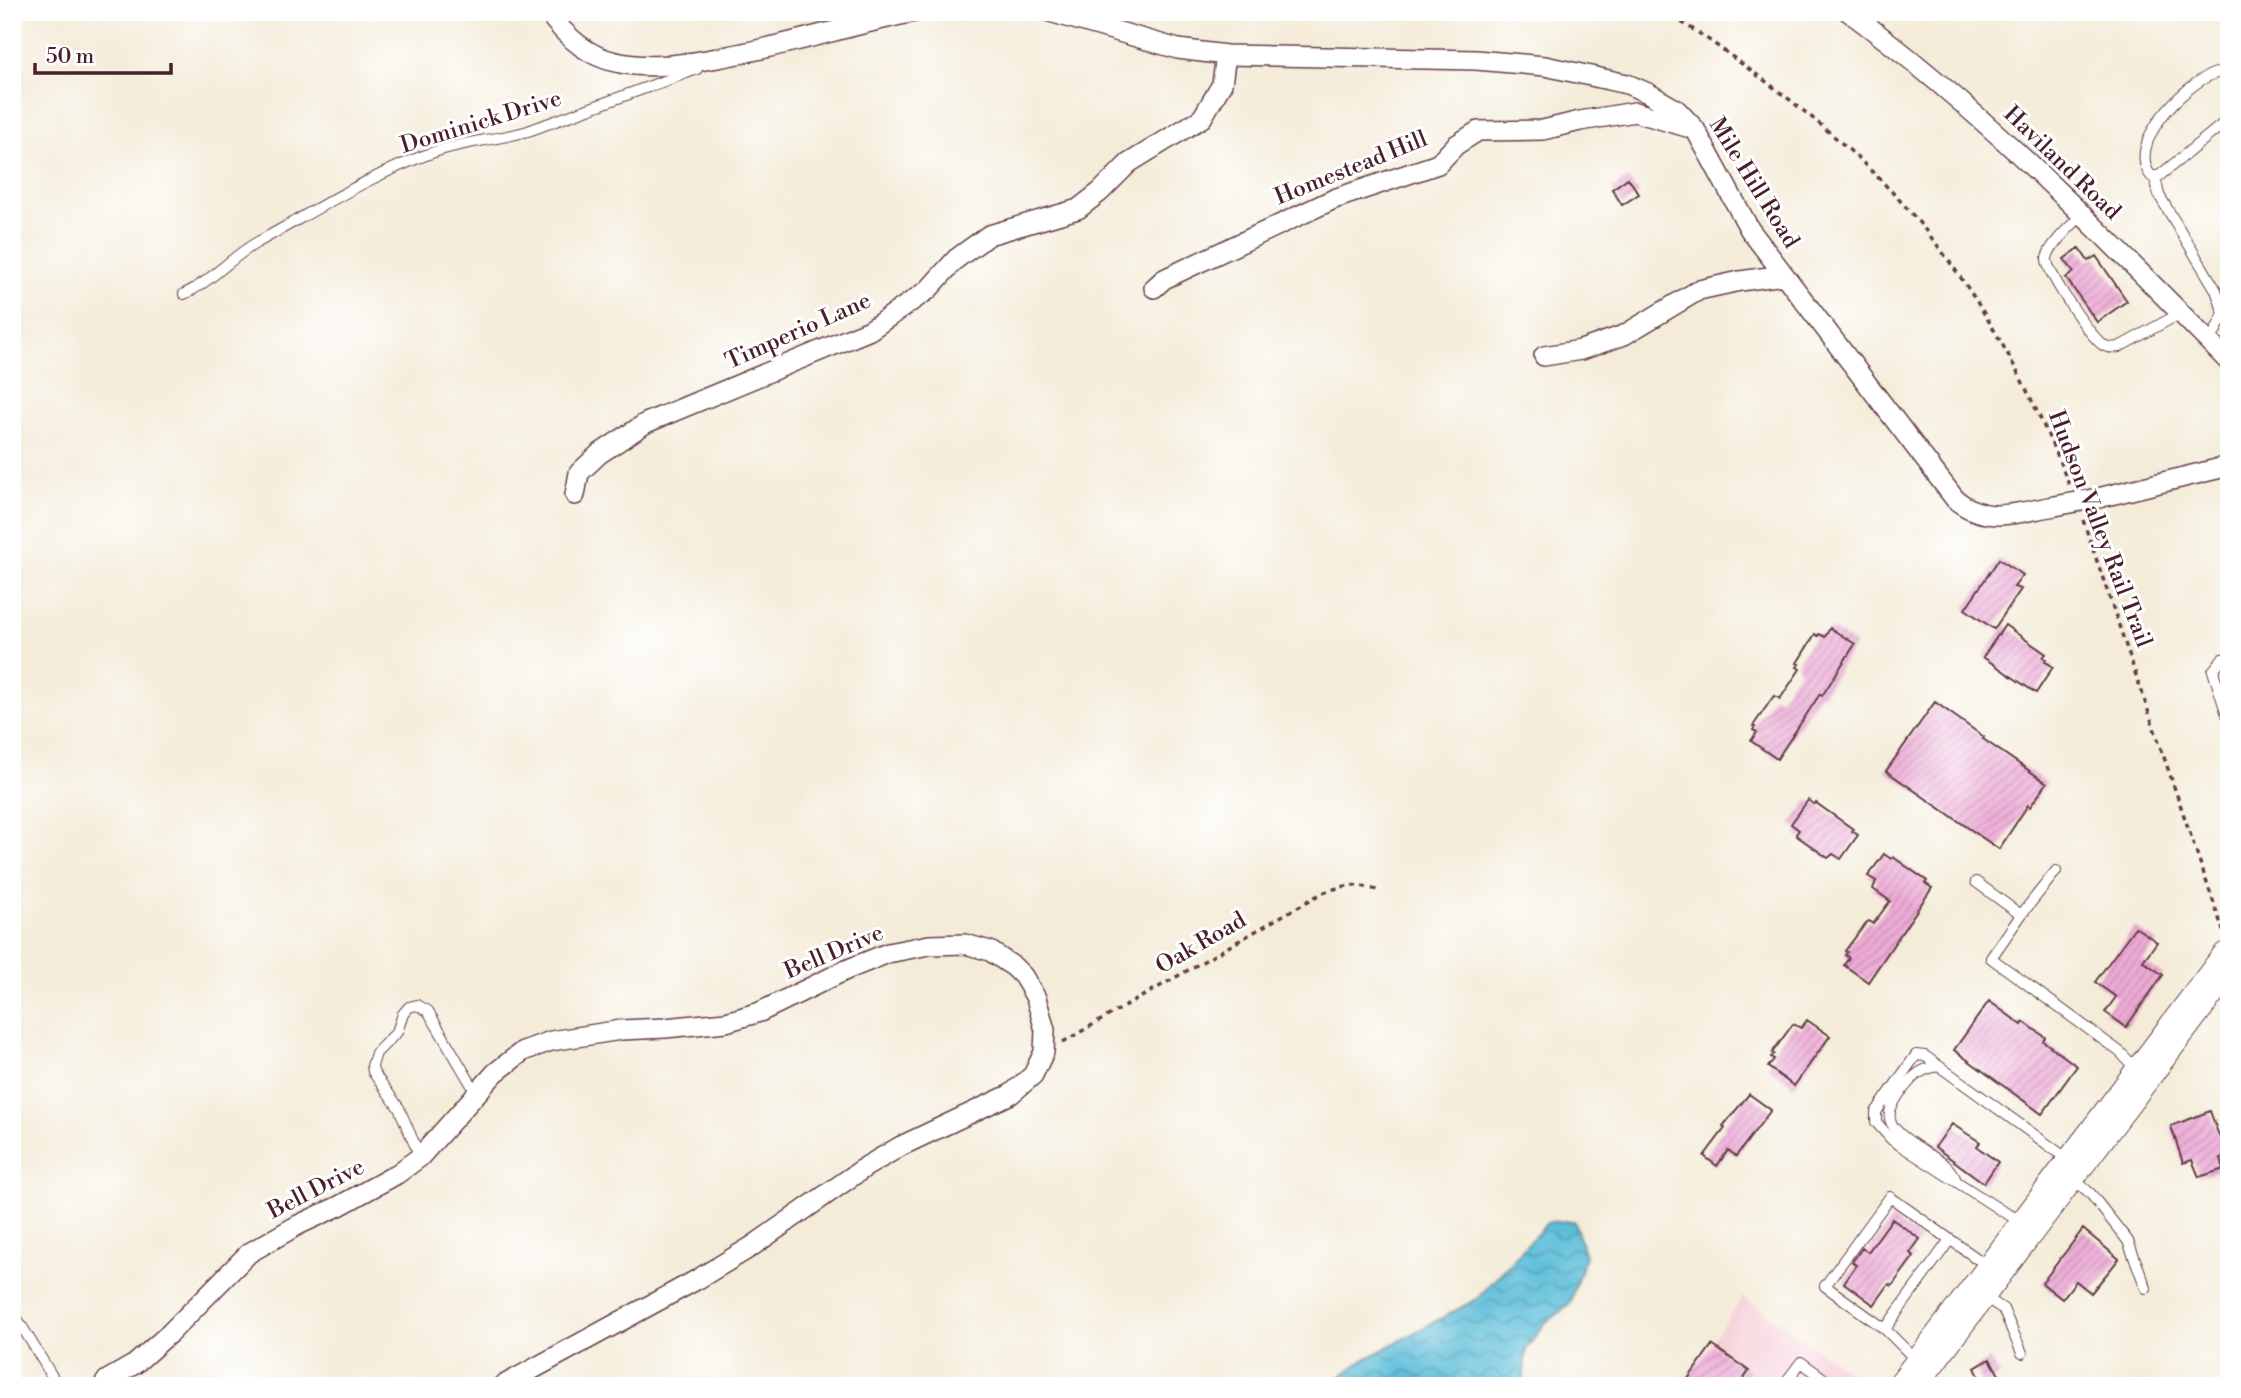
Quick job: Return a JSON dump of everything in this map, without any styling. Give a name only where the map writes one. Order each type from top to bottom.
[{"type":"highway","points":[[1914,1376],[2196,1003],[2227,948]]},
{"type":"street","points":[[548,12],[565,33],[588,51],[615,62],[646,65],[666,65],[730,56],[915,12]]},
{"type":"street","name":"Mile Hill Road","points":[[1050,12],[1178,49],[1226,55],[1476,60],[1545,66],[1627,84],[1677,110],[1695,129],[1750,230],[1955,499],[1977,513],[1991,516],[2098,498],[2229,466]]},
{"type":"street","name":"Haviland Road","points":[[1849,12],[1941,84],[2082,215],[2229,362]]},
{"type":"street","name":"Timperio Lane","points":[[575,495],[579,473],[599,454],[646,423],[870,330],[928,290],[956,259],[989,234],[1078,209],[1100,192],[1129,163],[1202,118],[1222,84],[1226,55]]},
{"type":"street","name":"Homestead Hill","points":[[1154,288],[1164,279],[1334,199],[1438,164],[1456,145],[1478,131],[1543,130],[1635,112],[1695,129]]},
{"type":"street","points":[[1544,356],[1581,350],[1624,335],[1699,290],[1784,275]]},
{"type":"street","name":"Bell Drive","points":[[103,1386],[107,1380],[135,1364],[171,1332],[249,1252],[397,1174],[419,1157],[495,1073],[523,1051],[551,1041],[621,1030],[726,1021],[760,1012],[846,970],[888,953],[929,945],[965,944],[990,951],[1023,976],[1036,998],[1045,1030],[1044,1052]]},
{"type":"street","points":[[502,1386],[698,1279],[751,1247],[867,1166],[901,1146],[1011,1094],[1033,1075],[1044,1052]]},
{"type":"lane","name":"Dominick Drive","points":[[184,294],[249,247],[342,194],[416,159],[453,146],[528,131],[730,56]]},
{"type":"lane","points":[[2155,177],[2147,171],[2143,157],[2150,134],[2161,118],[2193,85],[2215,73],[2229,74]]},
{"type":"lane","points":[[2155,177],[2229,119]]},
{"type":"lane","points":[[2155,177],[2159,195],[2216,290],[2224,314],[2210,342]]},
{"type":"lane","points":[[2082,215],[2051,249],[2047,258],[2048,267],[2063,294],[2103,345],[2112,349],[2119,347],[2181,313]]},
{"type":"lane","points":[[2229,658],[2222,659],[2213,671],[2229,721]]},
{"type":"lane","points":[[2056,871],[1991,958],[2120,1052],[2142,1075]]},
{"type":"lane","points":[[1976,882],[2021,915]]},
{"type":"lane","points":[[419,1157],[399,1108],[373,1072],[372,1066],[376,1053],[397,1032],[403,1014],[409,1007],[417,1006],[428,1012],[477,1094]]},
{"type":"lane","points":[[2028,1224],[1959,1184],[1892,1140],[1881,1129],[1875,1117],[1876,1112],[1916,1055],[1924,1056],[1938,1066],[2070,1168],[2128,1241],[2146,1288]]},
{"type":"lane","points":[[1938,1066],[1916,1074],[1892,1105],[1889,1116],[1891,1125],[1899,1133],[1947,1166],[1959,1184]]},
{"type":"lane","points":[[1914,1376],[1885,1329],[1825,1286],[1889,1197],[1949,1241],[1985,1281],[2003,1308],[2022,1353]]},
{"type":"lane","points":[[1885,1329],[1949,1241]]},
{"type":"lane","points":[[12,1310],[58,1386]]},
{"type":"lane","points":[[1783,1386],[1801,1362],[1834,1386]]},
{"type":"path","name":"Hudson Valley Rail Trail","points":[[1664,12],[1755,73],[1822,126],[1865,164],[1904,205],[1962,280],[2004,346],[2052,442],[2073,494]]},
{"type":"path","points":[[1676,19],[1681,12]]},
{"type":"path","name":"Hudson Valley Rail Trail","points":[[2082,519],[2227,948]]},
{"type":"path","name":"Oak Road","points":[[1044,1052],[1322,894],[1359,884],[1380,891]]},
{"type":"shaded area","points":[[1743,1297],[1859,1379],[1854,1386],[1680,1386]]},
{"type":"water","points":[[1574,1221],[1585,1256],[1569,1305],[1545,1323],[1526,1349],[1523,1386],[1333,1386],[1336,1380],[1360,1362],[1477,1299],[1548,1222]]},
{"type":"building","points":[[1628,178],[1639,194],[1622,205],[1612,189]]},
{"type":"building","points":[[2079,248],[2088,261],[2096,256],[2127,301],[2097,322],[2066,278],[2074,272],[2064,259]]},
{"type":"building","points":[[1999,559],[2023,575],[2014,587],[2021,589],[1994,629],[1965,609]]},
{"type":"building","points":[[2005,625],[2046,654],[2043,657],[2045,661],[2053,667],[2036,693],[1983,657]]},
{"type":"building","points":[[1830,628],[1855,644],[1777,759],[1751,741],[1757,732],[1753,730],[1753,726],[1773,697],[1780,699],[1800,669],[1797,663],[1815,634],[1825,637]]},
{"type":"building","points":[[1935,702],[2047,783],[2030,807],[2028,805],[1999,849],[1886,771]]},
{"type":"building","points":[[1808,800],[1816,803],[1858,835],[1841,859],[1833,854],[1828,858],[1797,836],[1799,830],[1791,824]]},
{"type":"building","points":[[1884,854],[1891,859],[1893,857],[1927,881],[1925,883],[1932,888],[1868,982],[1844,965],[1849,958],[1845,951],[1866,923],[1869,921],[1873,924],[1890,901],[1873,889],[1876,881],[1868,876]]},
{"type":"building","points":[[2135,927],[2157,942],[2143,961],[2163,975],[2126,1027],[2105,1012],[2116,997],[2095,982]]},
{"type":"building","points":[[1989,1001],[2022,1025],[2024,1022],[2045,1037],[2043,1041],[2077,1066],[2042,1114],[1954,1050]]},
{"type":"building","points":[[1807,1020],[1830,1036],[1794,1086],[1768,1067],[1774,1059],[1771,1057],[1774,1054],[1772,1053],[1793,1024],[1801,1028]]},
{"type":"building","points":[[1749,1094],[1771,1110],[1736,1156],[1728,1150],[1717,1166],[1704,1156],[1725,1128],[1723,1126]]},
{"type":"building","points":[[2210,1111],[2219,1136],[2229,1133],[2229,1154],[2221,1158],[2224,1169],[2199,1177],[2192,1160],[2183,1163],[2171,1126]]},
{"type":"building","points":[[1952,1124],[1980,1142],[1977,1147],[1998,1162],[1984,1183],[1935,1147]]},
{"type":"building","points":[[1892,1219],[1920,1239],[1910,1253],[1914,1256],[1874,1305],[1844,1283],[1856,1265],[1852,1262],[1862,1248],[1868,1252]]},
{"type":"building","points":[[2083,1229],[2119,1259],[2091,1293],[2076,1281],[2062,1299],[2042,1283]]},
{"type":"building","points":[[1712,1345],[1749,1371],[1739,1386],[1683,1386]]},
{"type":"building","points":[[1990,1359],[1999,1375],[1984,1386],[1975,1368]]}]
